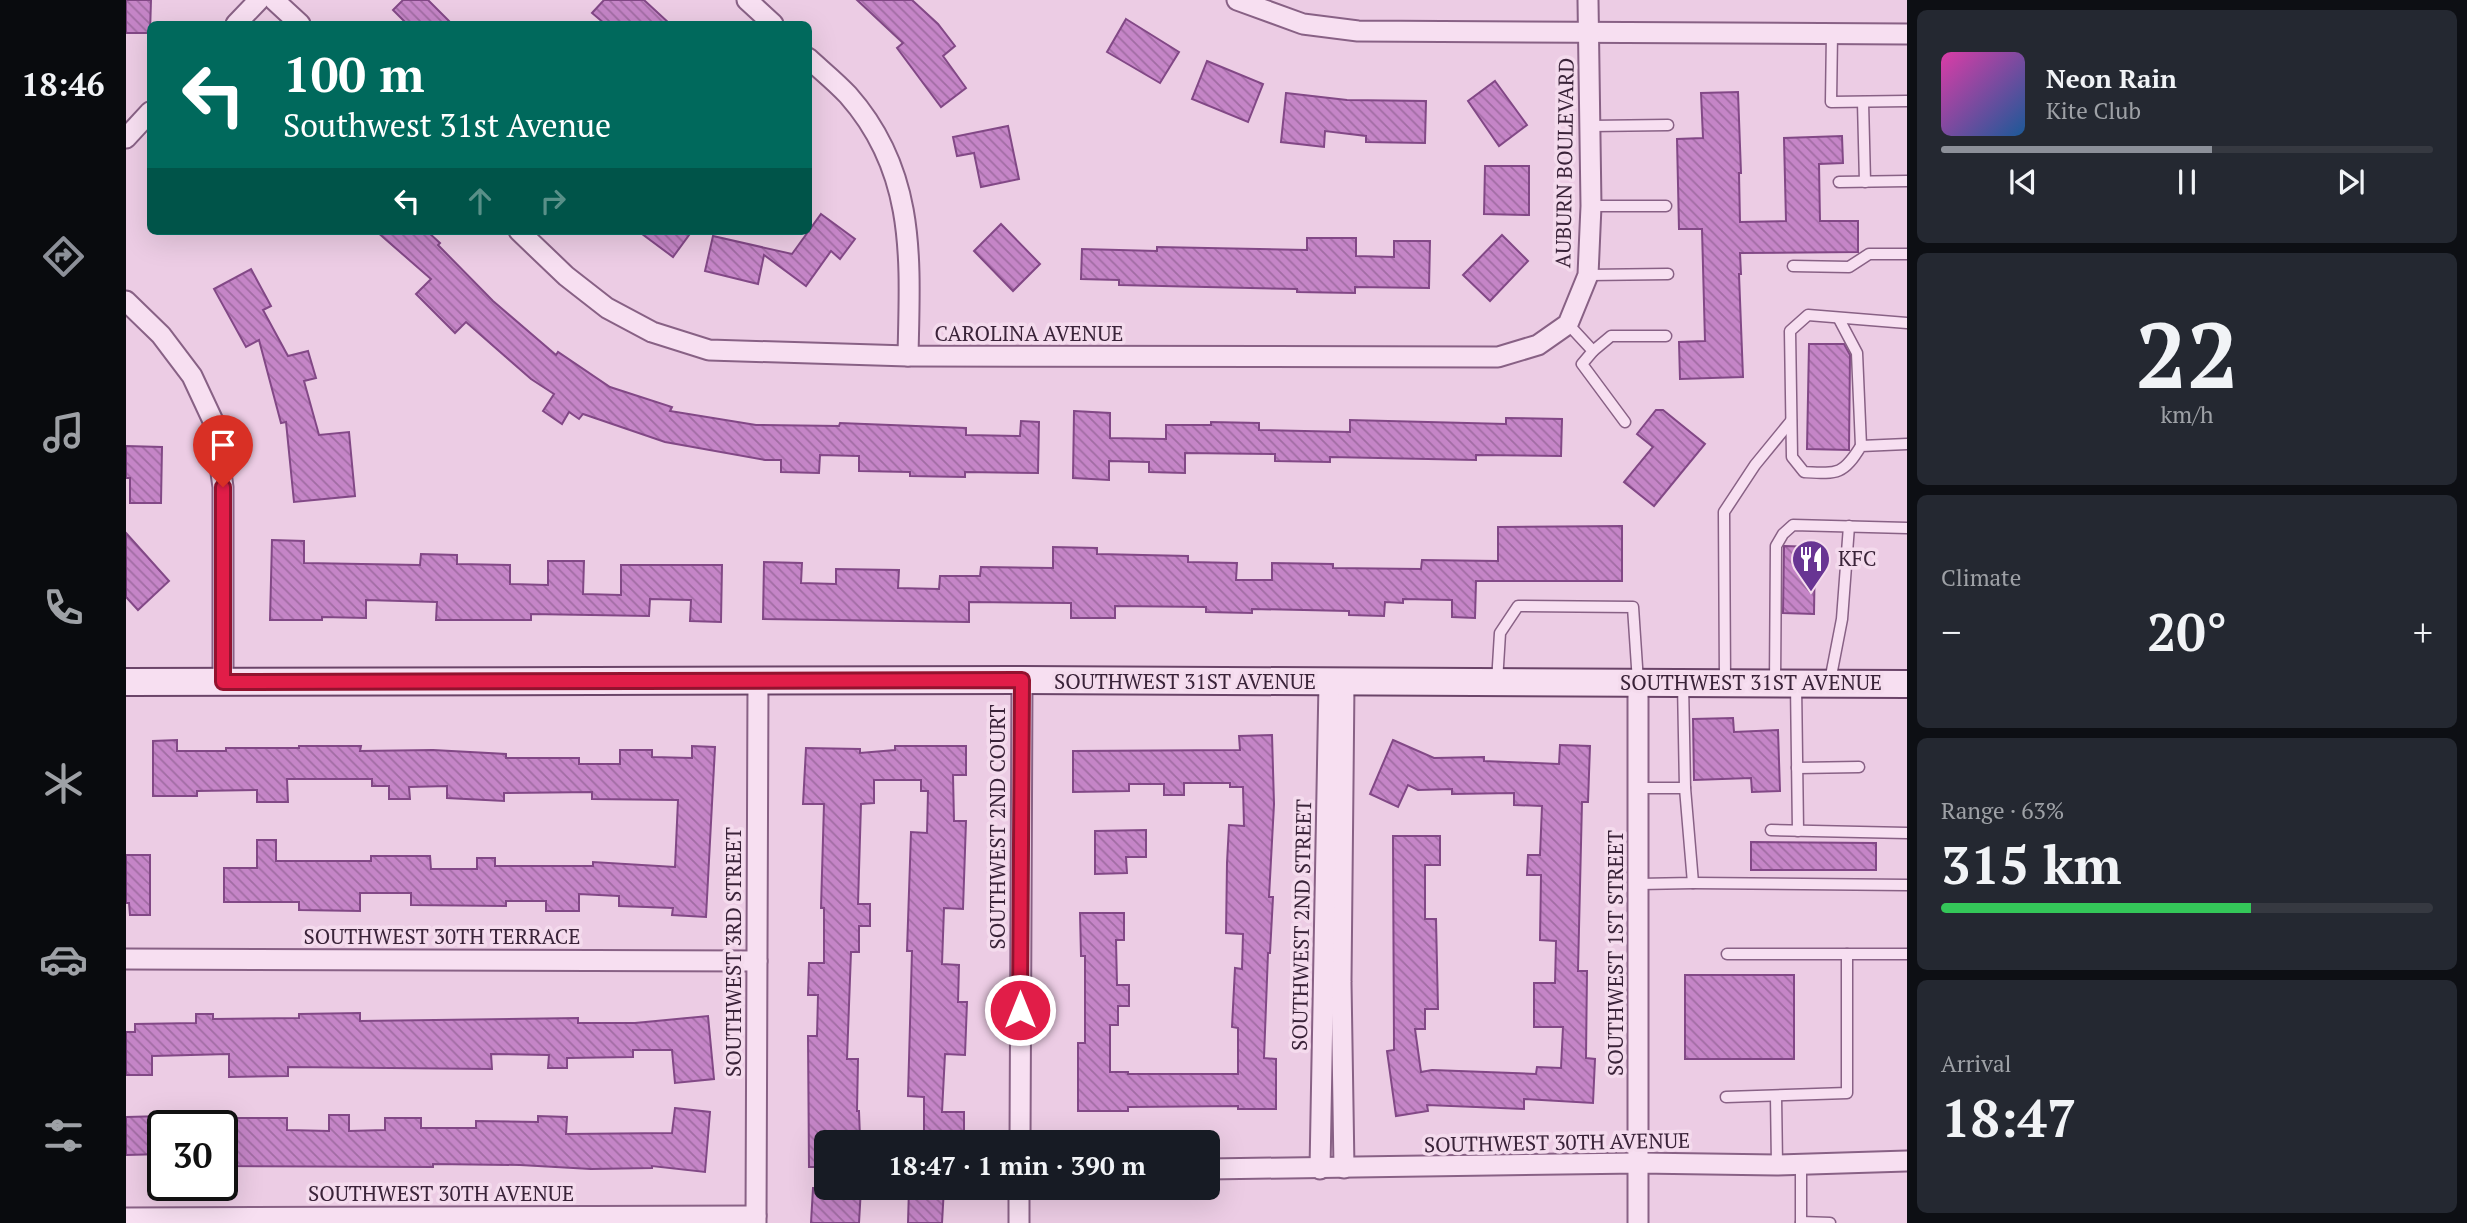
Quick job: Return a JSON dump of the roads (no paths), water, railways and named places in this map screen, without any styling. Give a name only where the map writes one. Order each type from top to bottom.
[{"type":"main road","name":"SOUTHWEST 31ST AVENUE","points":[[126,682],[1022,680],[1907,684]]},
{"type":"street","points":[[239,21],[259,0]]},
{"type":"street","points":[[274,0],[297,21]]},
{"type":"street","points":[[747,0],[770,21]]},
{"type":"street","points":[[1237,0],[1303,24],[1358,31],[1907,34]]},
{"type":"street","name":"AUBURN BOULEVARD","points":[[1568,324],[1588,275],[1591,126],[1588,0]]},
{"type":"street","points":[[812,62],[848,95],[880,140],[900,190],[909,247],[908,356]]},
{"type":"street","points":[[126,138],[147,115]]},
{"type":"street","name":"CAROLINA AVENUE","points":[[523,235],[566,276],[607,308],[652,332],[709,350],[908,356],[1498,357],[1538,345],[1568,324]]},
{"type":"street","points":[[126,301],[160,335],[192,376],[214,423],[223,487],[223,682]]},
{"type":"street","name":"SOUTHWEST 2ND COURT","points":[[1020,1130],[1022,680]]},
{"type":"street","name":"SOUTHWEST 3RD STREET","points":[[756,1220],[758,681]]},
{"type":"street","name":"SOUTHWEST 2ND STREET","points":[[1336,683],[1344,1168]]},
{"type":"street","name":"SOUTHWEST 2ND STREET","points":[[1320,1169],[1336,683]]},
{"type":"street","name":"SOUTHWEST 1ST STREET","points":[[1638,683],[1638,1223]]},
{"type":"street","name":"SOUTHWEST 30TH TERRACE","points":[[126,959],[757,961]]},
{"type":"street","name":"SOUTHWEST 30TH AVENUE","points":[[1220,1169],[1639,1163],[1777,1165],[1907,1161]]},
{"type":"street","points":[[1019,1200],[1019,1223]]},
{"type":"street","name":"SOUTHWEST 30TH AVENUE","points":[[126,1218],[756,1220]]},
{"type":"lane","points":[[1832,33],[1831,102],[1907,101]]},
{"type":"lane","points":[[1863,102],[1865,182]]},
{"type":"lane","points":[[1591,126],[1668,125]]},
{"type":"lane","points":[[1839,182],[1907,181]]},
{"type":"lane","points":[[1591,206],[1666,206]]},
{"type":"lane","points":[[1793,266],[1849,267],[1869,254],[1907,254]]},
{"type":"lane","points":[[1588,275],[1668,274]]},
{"type":"lane","points":[[1839,319],[1857,353],[1861,446],[1849,466],[1830,474],[1804,471],[1792,457],[1790,331],[1808,315],[1907,323]]},
{"type":"lane","points":[[1568,324],[1593,351]]},
{"type":"lane","points":[[1626,422],[1582,363],[1611,336],[1666,336]]},
{"type":"lane","points":[[1725,683],[1724,512],[1755,465],[1791,421]]},
{"type":"lane","points":[[1861,446],[1907,444]]},
{"type":"lane","points":[[1798,831],[1797,768],[1785,683],[1776,546],[1783,534],[1793,525],[1907,528]]},
{"type":"lane","points":[[1829,684],[1842,619],[1849,526]]},
{"type":"lane","points":[[1497,682],[1500,633],[1518,606],[1633,607],[1638,683]]},
{"type":"lane","points":[[1683,683],[1685,788],[1693,883]]},
{"type":"lane","points":[[1797,768],[1859,767]]},
{"type":"lane","points":[[1639,788],[1685,788]]},
{"type":"lane","points":[[1771,830],[1907,833]]},
{"type":"lane","points":[[1639,884],[1907,885]]},
{"type":"lane","points":[[1727,954],[1907,954]]},
{"type":"lane","points":[[1726,1097],[1847,1093],[1847,954]]},
{"type":"lane","points":[[1776,1096],[1777,1165]]},
{"type":"lane","points":[[1801,1164],[1801,1222],[1830,1223]]},
{"type":"place","name":"KFC","points":[[1811,593]]}]
